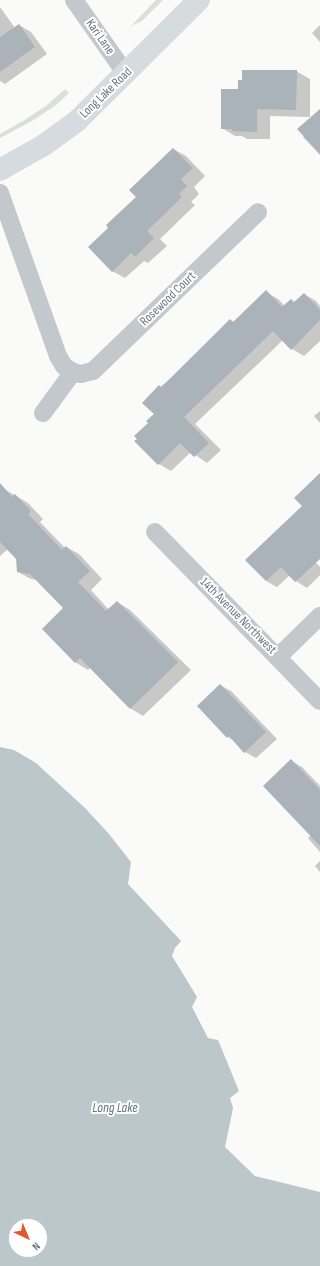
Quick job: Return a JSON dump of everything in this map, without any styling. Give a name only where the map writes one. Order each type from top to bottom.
[{"type":"street","name":"Kari Lane","points":[[74,0],[126,74]]},
{"type":"street","name":"Long Lake Road","points":[[0,170],[44,145],[77,121],[199,0]]},
{"type":"street","points":[[0,193],[58,356],[64,366],[72,372],[43,413]]},
{"type":"street","name":"Rosewood Court","points":[[72,372],[82,374],[93,371],[258,212]]},
{"type":"street","name":"14th Avenue Northwest","points":[[155,532],[278,656],[320,701]]},
{"type":"street","points":[[278,656],[320,616]]},
{"type":"shaded area","points":[[156,0],[163,0],[142,21],[131,26]]},
{"type":"shaded area","points":[[65,89],[69,93],[56,105],[32,121],[0,138],[0,134],[46,106]]},
{"type":"water","name":"Long Lake","points":[[0,747],[14,750],[36,763],[85,808],[109,834],[131,862],[128,884],[181,941],[175,948],[172,956],[197,997],[192,1007],[208,1038],[218,1040],[239,1091],[230,1098],[233,1108],[225,1147],[255,1176],[320,1192],[320,1266],[0,1266]]},
{"type":"building","points":[[19,24],[35,47],[0,72],[0,37]]},
{"type":"building","points":[[242,70],[297,70],[296,110],[257,109],[257,132],[221,129],[221,89],[238,89],[238,80],[242,80]]},
{"type":"building","points":[[320,109],[320,154],[297,129]]},
{"type":"building","points":[[173,148],[193,168],[181,179],[187,186],[179,194],[182,197],[147,231],[154,238],[135,257],[131,253],[112,272],[88,247],[108,228],[106,225],[136,197],[129,190]]},
{"type":"building","points":[[266,290],[282,307],[291,299],[294,302],[304,293],[320,310],[320,320],[291,350],[273,331],[184,417],[209,443],[194,457],[180,443],[158,465],[134,441],[137,439],[134,436],[148,423],[146,421],[154,414],[142,403],[159,385],[161,387],[170,379],[230,319],[233,322]]},
{"type":"building","points":[[320,473],[320,559],[295,582],[281,567],[266,581],[245,560],[302,506],[294,498]]},
{"type":"building","points":[[0,483],[12,497],[15,494],[31,511],[28,514],[62,550],[66,546],[90,571],[78,582],[106,611],[117,601],[178,662],[130,709],[80,658],[75,663],[42,629],[63,608],[30,574],[17,572],[16,559],[0,542]]},
{"type":"building","points":[[220,684],[266,732],[244,753],[229,736],[227,738],[197,706]]},
{"type":"building","points":[[291,759],[320,790],[320,846],[263,786]]}]
